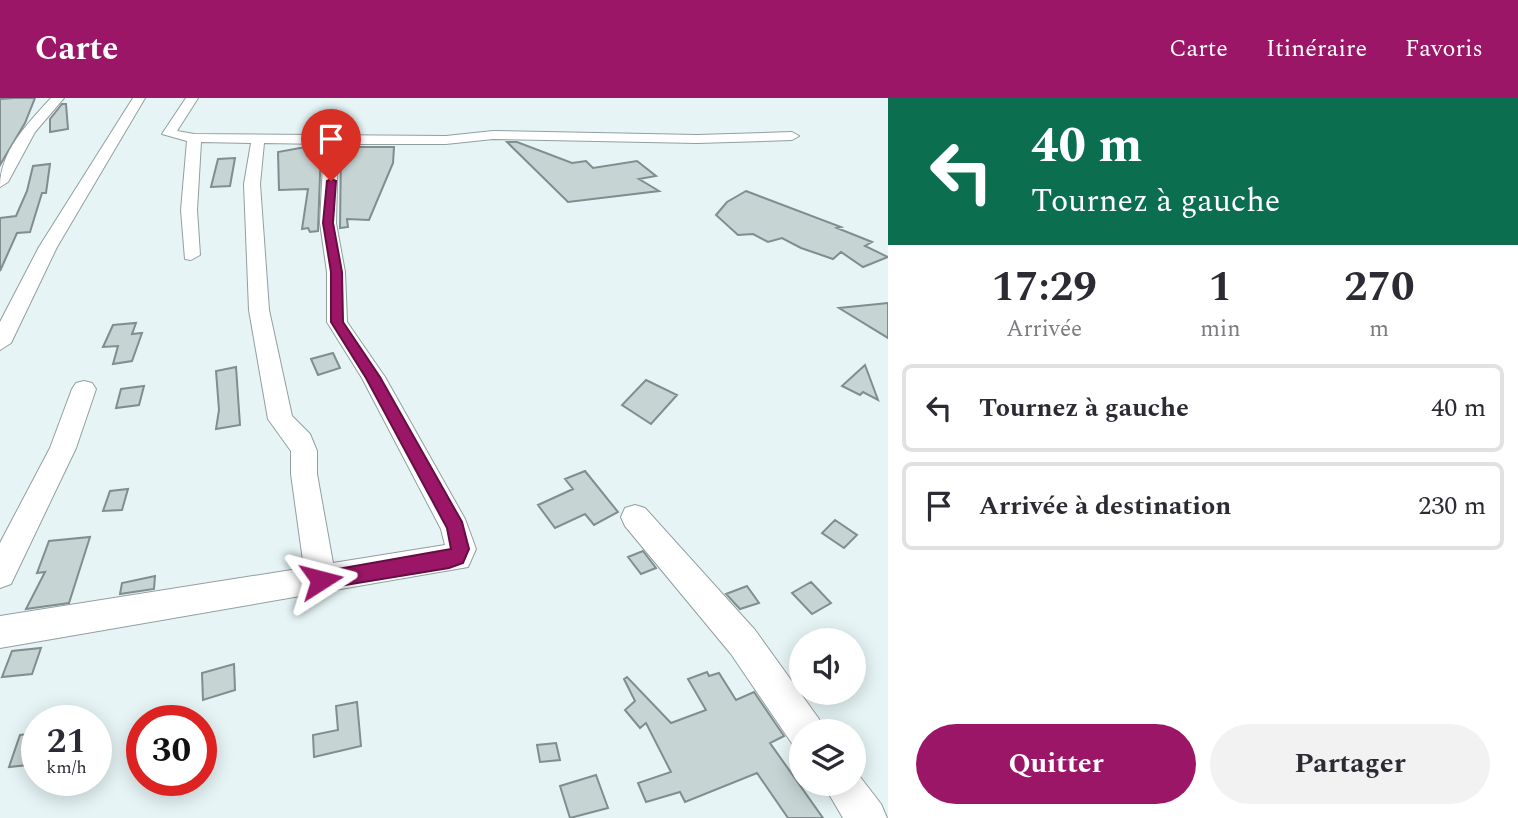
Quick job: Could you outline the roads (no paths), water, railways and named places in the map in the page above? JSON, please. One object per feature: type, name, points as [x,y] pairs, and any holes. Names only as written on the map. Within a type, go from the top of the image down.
[{"type":"street","points":[[0,182],[29,130],[58,98]]},
{"type":"street","points":[[0,343],[48,247],[139,98]]},
{"type":"street","points":[[192,98],[169,134],[194,138],[258,140],[446,140],[493,135],[696,139],[792,136]]},
{"type":"street","points":[[191,255],[189,210],[194,138]]},
{"type":"street","points":[[258,140],[252,184],[259,310],[280,419],[301,441],[304,451],[303,474],[321,580]]},
{"type":"street","points":[[0,632],[457,557],[460,549],[456,527],[373,377],[337,322],[336,272],[328,223],[331,140]]},
{"type":"street","points":[[0,574],[63,448],[84,389]]},
{"type":"street","points":[[635,517],[743,642],[797,719]]},
{"type":"street","points":[[851,796],[867,818]]}]
